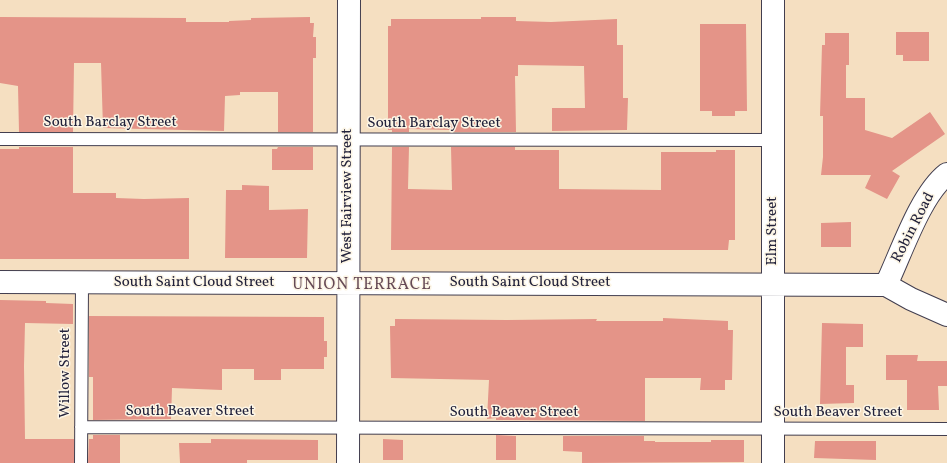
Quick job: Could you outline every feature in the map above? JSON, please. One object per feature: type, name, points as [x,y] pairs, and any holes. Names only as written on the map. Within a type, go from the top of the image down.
[{"type":"street","name":"West Fairview Street","points":[[348,463],[349,0]]},
{"type":"street","name":"Elm Street","points":[[773,0],[773,463]]},
{"type":"street","name":"Robin Road","points":[[886,285],[919,212],[932,190],[947,174]]},
{"type":"street","name":"South Saint Cloud Street","points":[[0,282],[886,285]]},
{"type":"street","points":[[886,285],[911,299],[947,314]]},
{"type":"lane","name":"South Barclay Street","points":[[0,139],[772,140]]},
{"type":"lane","name":"Willow Street","points":[[81,463],[82,282]]},
{"type":"lane","name":"South Beaver Street","points":[[81,427],[348,429],[947,429]]},
{"type":"building","points":[[0,17],[186,18],[186,22],[229,22],[251,20],[251,18],[310,17],[310,23],[314,23],[313,37],[316,37],[316,58],[313,58],[313,132],[278,132],[278,92],[240,92],[240,95],[225,96],[224,131],[103,128],[101,63],[74,63],[73,132],[19,132],[18,86],[0,83]]},
{"type":"building","points":[[481,17],[516,17],[516,21],[551,22],[617,19],[617,45],[623,45],[623,98],[628,98],[627,130],[552,131],[552,108],[585,108],[584,66],[518,65],[518,76],[515,76],[516,132],[451,132],[451,130],[409,129],[409,132],[392,132],[392,130],[388,130],[388,26],[391,26],[391,19],[481,19]]},
{"type":"building","points":[[700,24],[746,24],[747,111],[735,111],[735,116],[712,116],[712,111],[700,111]]},
{"type":"building","points":[[896,32],[929,32],[929,61],[903,61],[903,55],[896,55]]},
{"type":"building","points":[[825,33],[849,33],[849,65],[846,65],[846,98],[865,98],[865,130],[892,138],[930,112],[945,134],[892,171],[900,176],[887,199],[865,188],[871,175],[821,175],[823,157],[823,116],[820,116],[822,45],[825,45]]},
{"type":"building","points":[[19,147],[73,147],[73,193],[116,193],[116,198],[189,198],[189,259],[0,259],[0,149],[19,149]]},
{"type":"building","points":[[278,147],[313,147],[313,170],[272,170],[272,149],[277,149]]},
{"type":"building","points":[[392,147],[409,147],[408,189],[452,190],[451,147],[515,147],[515,150],[559,150],[559,189],[661,190],[661,152],[716,152],[716,150],[735,150],[735,240],[729,240],[728,250],[391,250]]},
{"type":"building","points":[[242,185],[269,186],[269,210],[308,209],[307,258],[225,258],[226,190],[242,190]]},
{"type":"building","points":[[851,222],[851,247],[821,247],[821,223]]},
{"type":"building","points":[[0,300],[46,301],[46,303],[73,304],[73,324],[25,323],[24,366],[25,439],[74,439],[74,463],[0,463]]},
{"type":"building","points":[[89,316],[324,317],[324,341],[327,341],[327,357],[324,357],[324,369],[281,369],[281,380],[254,380],[254,369],[222,369],[222,390],[172,388],[171,419],[93,420],[93,377],[89,377]]},
{"type":"building","points":[[663,318],[728,321],[728,330],[733,330],[732,380],[725,380],[725,390],[700,390],[701,378],[645,378],[645,421],[487,419],[489,380],[391,378],[390,326],[395,326],[395,319],[597,319],[596,321],[663,321]]},
{"type":"building","points":[[822,323],[863,324],[863,347],[846,347],[846,385],[854,385],[854,403],[820,404]]},
{"type":"building","points":[[886,355],[918,355],[917,361],[947,361],[947,386],[938,386],[939,410],[907,410],[907,380],[886,380]]},
{"type":"building","points":[[93,435],[120,435],[120,463],[88,463],[89,439],[93,439]]},
{"type":"building","points":[[496,435],[516,436],[516,460],[496,460]]},
{"type":"building","points":[[563,436],[644,436],[644,441],[655,442],[711,442],[711,440],[744,440],[744,462],[582,463],[582,452],[563,451]]},
{"type":"building","points":[[211,439],[318,440],[318,460],[247,460],[247,463],[180,463],[179,443],[211,443]]},
{"type":"building","points":[[383,439],[403,440],[403,460],[383,460]]},
{"type":"building","points":[[815,441],[876,441],[876,460],[814,458]]},
{"type":"district","name":"UNION TERRACE","points":[[362,286]]}]
